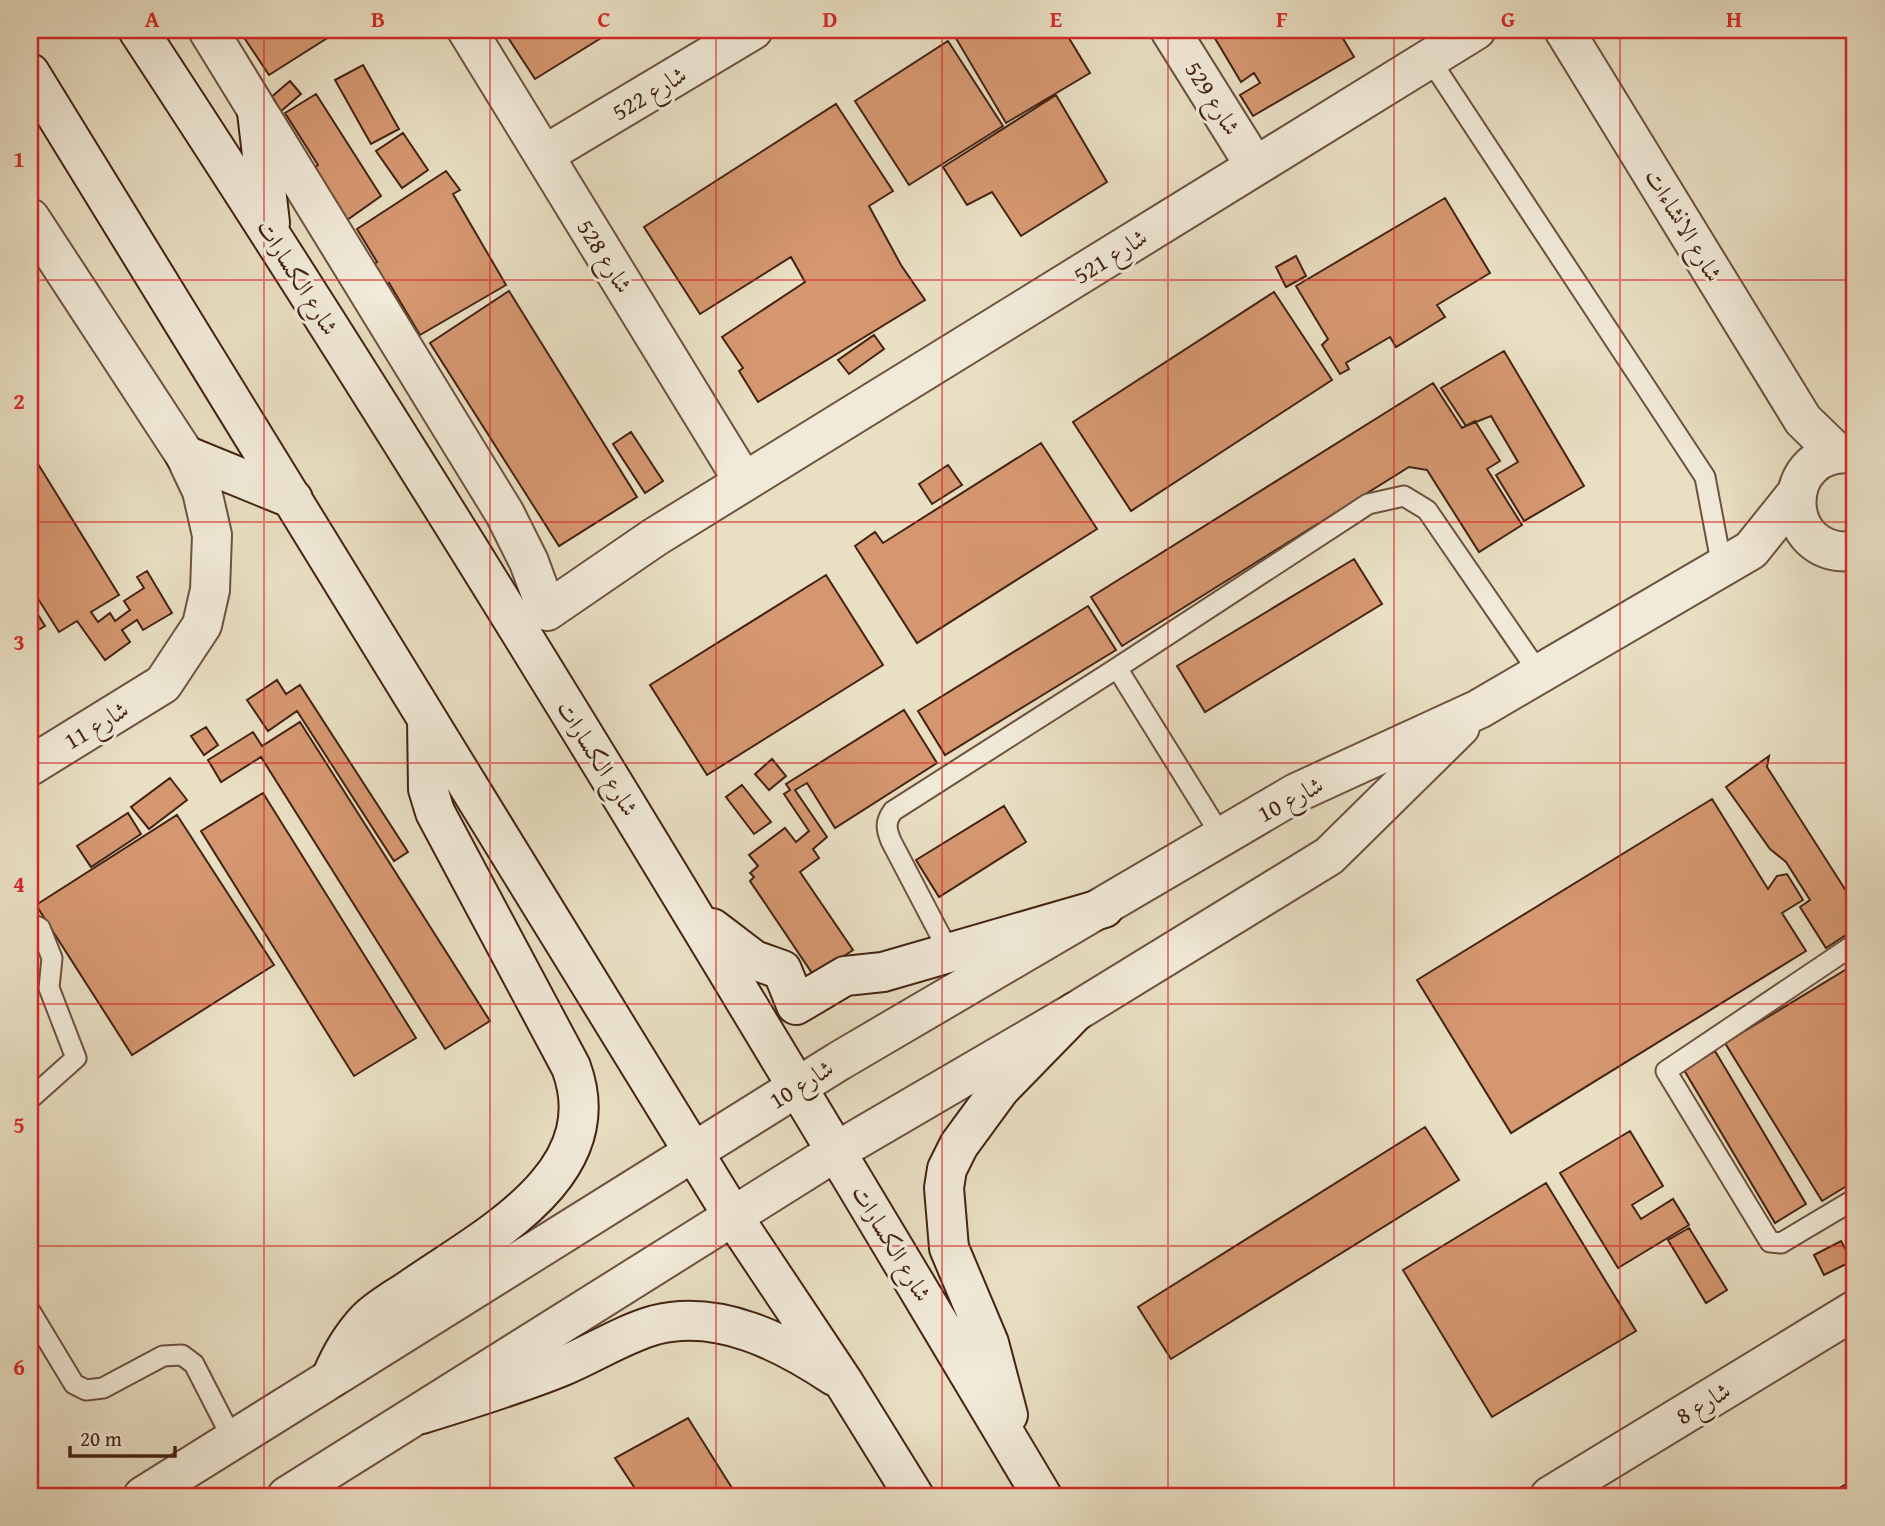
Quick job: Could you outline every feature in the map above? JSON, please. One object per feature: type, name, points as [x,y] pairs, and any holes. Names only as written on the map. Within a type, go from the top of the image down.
[{"type":"street","name":"شارع الكسارات","points":[[138,30],[271,232],[694,913],[1042,1496]]},
{"type":"street","points":[[208,30],[505,514],[529,562],[547,611],[655,537],[744,482]]},
{"type":"street","name":"شارع 528","points":[[467,30],[744,482]]},
{"type":"street","name":"شارع 522","points":[[544,155],[754,30]]},
{"type":"street","name":"شارع 529","points":[[1170,30],[1255,166]]},
{"type":"street","name":"شارع 521","points":[[744,482],[1476,30]]},
{"type":"street","name":"شارع الانشاءات","points":[[1564,30],[1803,421],[1825,467],[1801,524],[1809,537],[1846,550]]},
{"type":"street","points":[[30,73],[734,1218],[844,1383],[914,1496]]},
{"type":"street","points":[[257,112],[271,232]]},
{"type":"street","points":[[30,218],[185,455],[293,499]]},
{"type":"street","name":"شارع 11","points":[[30,766],[163,684],[202,625],[210,590],[212,535],[202,491],[185,455]]},
{"type":"street","name":"شارع 10","points":[[143,1496],[798,1086],[1296,793],[1479,709],[1736,559],[1825,467]]},
{"type":"street","name":"شارع 10","points":[[1736,559],[1846,550]]},
{"type":"street","name":"شارع 10","points":[[287,1496],[422,1414],[837,1151],[1076,1012],[1329,856],[1479,709]]},
{"type":"street","points":[[331,1378],[342,1350],[369,1318],[522,1210],[547,1187],[566,1159],[578,1124],[577,1083],[571,1066],[435,812],[428,789],[427,719]]},
{"type":"street","points":[[694,913],[754,960],[782,970],[796,1005],[845,976],[883,972],[1104,908]]},
{"type":"street","points":[[1018,1455],[989,1343],[949,1248],[944,1188],[947,1169],[959,1145],[1000,1088],[1076,1012]]},
{"type":"street","name":"شارع 8","points":[[1550,1496],[1855,1310]]},
{"type":"street","points":[[422,1414],[528,1379],[656,1325],[695,1322],[731,1326],[768,1339],[804,1357],[844,1383]]},
{"type":"lane","points":[[1429,58],[1705,477],[1736,559]]},
{"type":"lane","points":[[949,953],[886,829],[887,820],[893,811],[1368,505],[1404,496],[1427,510],[1539,673]]},
{"type":"lane","points":[[1117,668],[1222,837]]},
{"type":"lane","points":[[30,923],[40,928],[52,958],[49,988],[76,1058],[30,1099]]},
{"type":"lane","points":[[1855,944],[1666,1071],[1770,1242],[1781,1243],[1855,1199]]},
{"type":"lane","points":[[30,1311],[74,1384],[86,1390],[103,1388],[163,1356],[182,1355],[194,1364],[233,1440]]},
{"type":"building","points":[[239,30],[340,30],[269,75]]},
{"type":"building","points":[[503,30],[614,30],[535,79]]},
{"type":"building","points":[[963,30],[1064,30],[1090,73],[1006,123],[954,35]]},
{"type":"building","points":[[1210,30],[1338,30],[1354,57],[1253,116],[1240,95],[1260,83],[1254,73],[1241,82]]},
{"type":"building","points":[[948,41],[1003,126],[909,185],[855,101]]},
{"type":"building","points":[[363,65],[399,129],[371,144],[335,80]]},
{"type":"building","points":[[290,81],[301,94],[273,118],[262,105]]},
{"type":"building","points":[[316,94],[381,196],[340,225],[307,172],[318,165],[285,113]]},
{"type":"building","points":[[1056,95],[1107,182],[1021,236],[992,192],[967,205],[943,167]]},
{"type":"building","points":[[836,104],[893,191],[869,206],[901,265],[925,300],[758,402],[739,371],[743,368],[722,337],[805,282],[791,257],[700,314],[644,227]]},
{"type":"building","points":[[403,133],[428,170],[402,188],[376,151]]},
{"type":"building","points":[[446,171],[460,190],[453,194],[506,285],[420,335],[389,283],[378,291],[364,271],[377,262],[357,229]]},
{"type":"building","points":[[1445,198],[1490,273],[1437,305],[1445,317],[1396,347],[1390,337],[1346,363],[1349,369],[1340,374],[1322,345],[1328,339],[1296,286]]},
{"type":"building","points":[[1296,256],[1306,276],[1286,287],[1276,267]]},
{"type":"building","points":[[509,291],[637,497],[559,546],[430,343]]},
{"type":"building","points":[[1274,292],[1332,380],[1131,511],[1073,422]]},
{"type":"building","points":[[874,335],[884,349],[849,374],[838,360]]},
{"type":"building","points":[[1504,351],[1584,486],[1524,521],[1496,475],[1518,462],[1491,416],[1466,426],[1441,388]]},
{"type":"building","points":[[1433,383],[1462,428],[1475,421],[1500,461],[1487,469],[1522,525],[1479,552],[1427,470],[1409,467],[1122,646],[1091,597]]},
{"type":"building","points":[[631,432],[663,481],[645,493],[613,444]]},
{"type":"building","points":[[1041,443],[1097,529],[917,643],[855,546],[875,532],[883,543]]},
{"type":"building","points":[[30,451],[119,595],[91,612],[98,622],[110,613],[115,621],[130,610],[124,601],[144,588],[137,577],[147,571],[172,613],[143,630],[137,620],[122,630],[130,642],[105,660],[77,621],[59,632],[30,586]]},
{"type":"building","points":[[948,465],[962,485],[932,504],[919,484]]},
{"type":"building","points":[[1354,559],[1382,604],[1205,712],[1177,666]]},
{"type":"building","points":[[826,575],[883,665],[707,775],[650,685]]},
{"type":"building","points":[[30,602],[45,626],[30,635]]},
{"type":"building","points":[[1088,606],[1116,650],[945,755],[918,711]]},
{"type":"building","points":[[277,680],[286,694],[300,685],[408,852],[394,861],[297,711],[268,731],[247,700]]},
{"type":"building","points":[[904,710],[937,763],[835,828],[807,783],[795,790],[827,837],[813,849],[819,858],[800,872],[853,950],[814,976],[750,881],[754,877],[750,873],[758,866],[749,855],[785,828],[796,842],[809,831],[784,794],[790,790],[786,784]]},
{"type":"building","points":[[300,722],[490,1021],[445,1049],[261,757],[221,782],[208,760],[253,732],[262,746]]},
{"type":"building","points":[[206,727],[218,745],[204,755],[191,736]]},
{"type":"building","points":[[1769,756],[1767,767],[1855,905],[1855,929],[1826,948],[1800,907],[1810,900],[1786,862],[1770,849],[1726,787]]},
{"type":"building","points":[[772,759],[786,776],[769,790],[755,774]]},
{"type":"building","points":[[170,778],[187,800],[149,829],[131,807]]},
{"type":"building","points":[[742,785],[771,822],[754,834],[726,797]]},
{"type":"building","points":[[263,793],[416,1038],[354,1076],[201,831]]},
{"type":"building","points":[[1712,799],[1768,889],[1777,876],[1787,874],[1803,900],[1782,913],[1806,951],[1511,1133],[1417,980]]},
{"type":"building","points":[[1004,806],[1026,842],[939,897],[916,860]]},
{"type":"building","points":[[128,813],[141,834],[91,867],[77,846]]},
{"type":"building","points":[[177,815],[274,965],[132,1055],[36,905]]},
{"type":"building","points":[[1855,964],[1855,1181],[1822,1201],[1725,1043]]},
{"type":"building","points":[[1715,1051],[1806,1204],[1775,1223],[1684,1070]]},
{"type":"building","points":[[1425,1127],[1459,1180],[1171,1359],[1138,1307]]},
{"type":"building","points":[[1630,1131],[1663,1186],[1632,1205],[1641,1219],[1673,1199],[1689,1225],[1618,1268],[1560,1173]]},
{"type":"building","points":[[1546,1183],[1636,1331],[1492,1417],[1403,1270]]},
{"type":"building","points":[[1689,1228],[1727,1290],[1706,1303],[1668,1240]]},
{"type":"building","points":[[1841,1241],[1852,1261],[1824,1275],[1814,1255]]},
{"type":"building","points":[[688,1418],[737,1496],[640,1496],[615,1458]]},
{"type":"building","points":[[1855,1479],[1855,1496],[1826,1496]]}]
